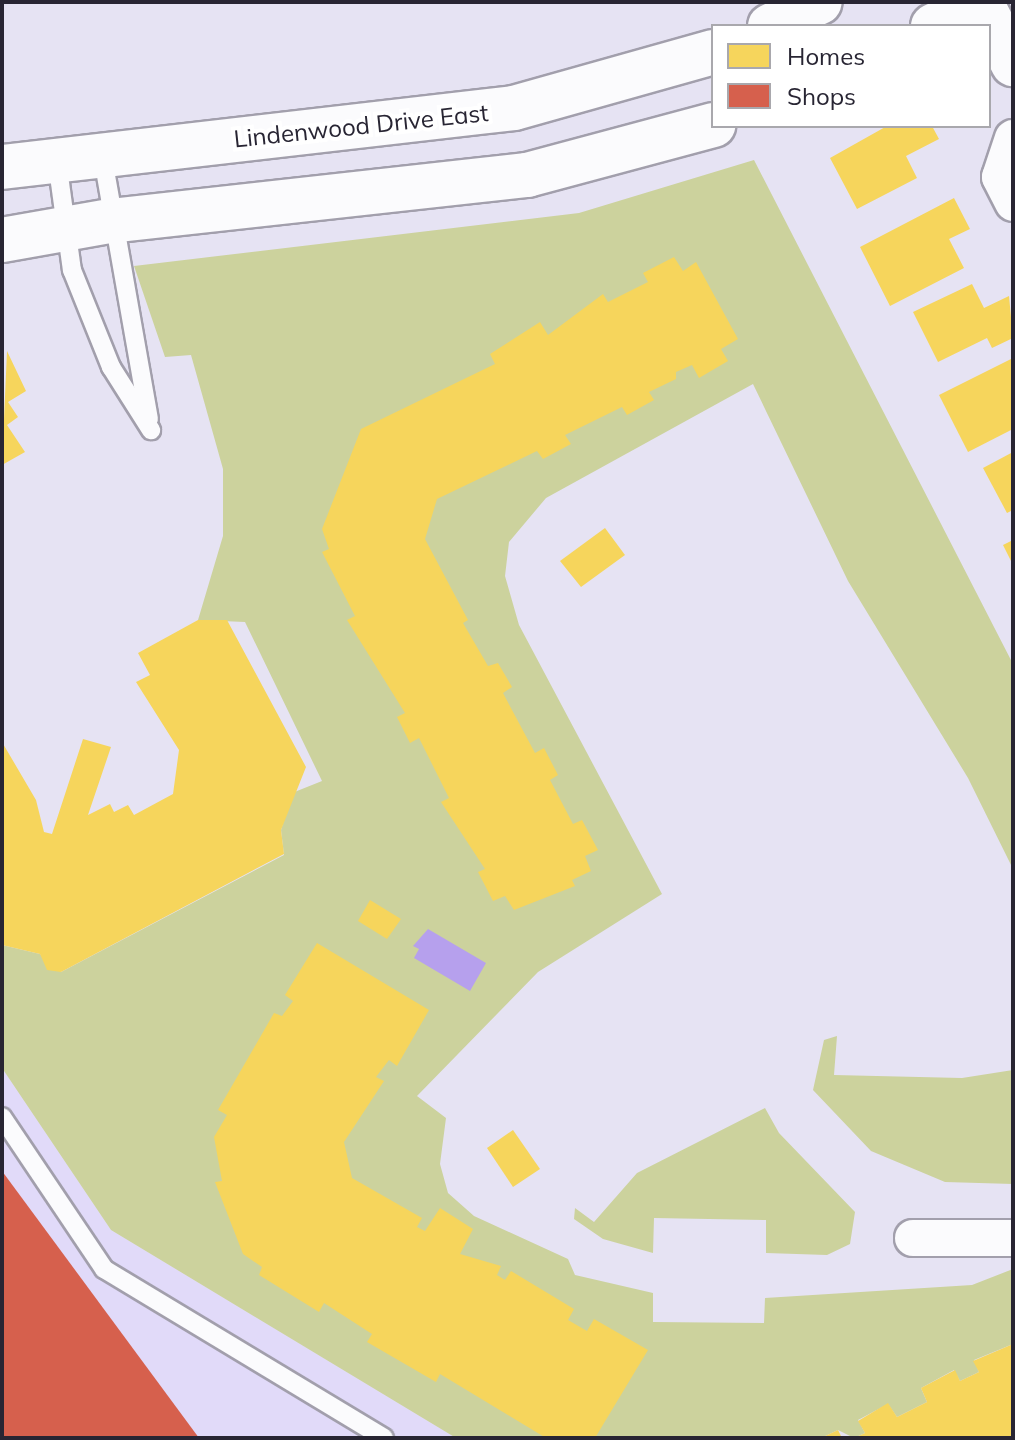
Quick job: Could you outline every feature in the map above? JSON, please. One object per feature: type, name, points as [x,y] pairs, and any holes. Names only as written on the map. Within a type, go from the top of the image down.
[{"type":"street","points":[[774,24],[820,2]]},
{"type":"street","points":[[937,24],[982,2],[1013,64]]},
{"type":"street","name":"Lindenwood Drive East","points":[[2,167],[101,151],[514,108],[711,53]]},
{"type":"street","points":[[2,240],[110,221],[527,175],[711,126]]},
{"type":"street","points":[[1013,138],[1000,177],[1013,203]]},
{"type":"street","points":[[913,1238],[1013,1238]]},
{"type":"lane","points":[[56,157],[72,270],[111,367],[151,430],[110,221],[101,151]]},
{"type":"lane","points":[[2,1117],[104,1269],[384,1438]]},
{"type":"shaded area","points":[[428,929],[486,963],[470,991],[414,958],[419,949],[413,946]]},
{"type":"shaded area","points":[[2,1068],[111,1230],[456,1438],[2,1438]]},
{"type":"green space","points":[[754,160],[1013,664],[1013,869],[968,778],[848,581],[753,384],[546,498],[509,542],[505,576],[519,625],[662,894],[538,972],[417,1096],[446,1118],[440,1164],[448,1193],[474,1216],[568,1259],[575,1275],[653,1293],[653,1322],[764,1323],[765,1298],[972,1285],[1013,1269],[1013,1344],[974,1360],[979,1372],[960,1381],[954,1370],[921,1388],[927,1402],[897,1417],[888,1404],[858,1420],[865,1433],[854,1438],[838,1430],[821,1438],[456,1438],[111,1230],[2,1068],[2,945],[40,954],[61,972],[284,855],[281,830],[292,793],[322,781],[245,622],[198,620],[223,536],[223,469],[191,355],[165,357],[134,266],[579,213]]},
{"type":"green space","points":[[837,1036],[834,1075],[962,1078],[1013,1070],[1013,1184],[945,1182],[871,1151],[813,1090],[824,1040]]},
{"type":"green space","points":[[765,1108],[779,1133],[855,1212],[850,1244],[827,1255],[766,1253],[766,1220],[654,1218],[653,1253],[603,1239],[574,1219],[575,1208],[594,1222],[637,1173]]},
{"type":"building: Homes","points":[[883,128],[933,128],[939,139],[906,156],[917,178],[857,209],[830,158]]},
{"type":"building: Homes","points":[[954,198],[970,229],[949,239],[964,268],[890,306],[860,247]]},
{"type":"building: Homes","points":[[674,257],[683,271],[696,262],[738,339],[721,349],[728,361],[699,378],[692,365],[676,372],[676,379],[649,392],[654,400],[627,415],[622,407],[565,435],[571,444],[543,459],[537,451],[437,499],[425,539],[468,620],[463,623],[488,666],[498,663],[512,687],[503,693],[535,753],[544,748],[558,775],[550,780],[573,824],[582,820],[598,850],[585,856],[591,871],[572,880],[575,886],[514,910],[505,896],[493,901],[478,872],[485,869],[441,802],[449,798],[419,738],[410,743],[397,717],[405,713],[347,620],[355,616],[322,552],[329,549],[322,529],[361,429],[495,364],[490,354],[540,322],[548,335],[603,294],[608,302],[648,282],[643,273]]},
{"type":"building: Homes","points":[[972,284],[984,308],[1009,296],[1013,338],[992,348],[987,338],[938,362],[913,312]]},
{"type":"building: Homes","points":[[7,351],[26,391],[8,402],[18,417],[7,425],[25,452],[2,465]]},
{"type":"building: Homes","points":[[1013,358],[1013,429],[968,452],[939,395]]},
{"type":"building: Homes","points":[[1013,452],[1013,510],[1007,513],[983,468]]},
{"type":"building: Homes","points":[[605,528],[625,555],[581,587],[560,561]]},
{"type":"building: Homes","points":[[1013,540],[1013,565],[1003,545]]},
{"type":"building: Homes","points":[[198,620],[227,620],[306,767],[281,830],[284,854],[61,972],[47,970],[40,954],[2,945],[2,742],[36,800],[44,832],[52,834],[83,739],[111,747],[88,815],[110,804],[114,812],[128,805],[134,815],[173,794],[179,750],[136,682],[150,675],[138,653]]},
{"type":"building: Homes","points":[[370,900],[401,919],[387,939],[358,921]]},
{"type":"building: Homes","points":[[317,943],[429,1010],[397,1066],[389,1060],[376,1077],[384,1081],[344,1142],[352,1178],[422,1218],[417,1227],[425,1231],[440,1208],[473,1229],[460,1254],[501,1266],[497,1275],[505,1280],[511,1271],[574,1309],[568,1320],[587,1331],[594,1319],[648,1350],[595,1438],[546,1438],[440,1374],[436,1382],[367,1342],[372,1334],[324,1303],[319,1312],[259,1275],[262,1267],[243,1254],[215,1182],[222,1181],[214,1137],[227,1115],[218,1110],[274,1013],[282,1016],[293,1001],[285,995]]},
{"type":"building: Homes","points":[[513,1130],[540,1169],[513,1187],[487,1148]]},
{"type":"building: Homes","points":[[1013,1344],[1013,1438],[854,1438],[865,1433],[858,1421],[888,1403],[897,1417],[927,1402],[921,1388],[955,1370],[960,1381],[979,1372],[973,1361]]},
{"type":"building: Homes","points":[[838,1430],[842,1438],[821,1438]]},
{"type":"building: Shops","points":[[2,1171],[199,1438],[2,1438]]}]
